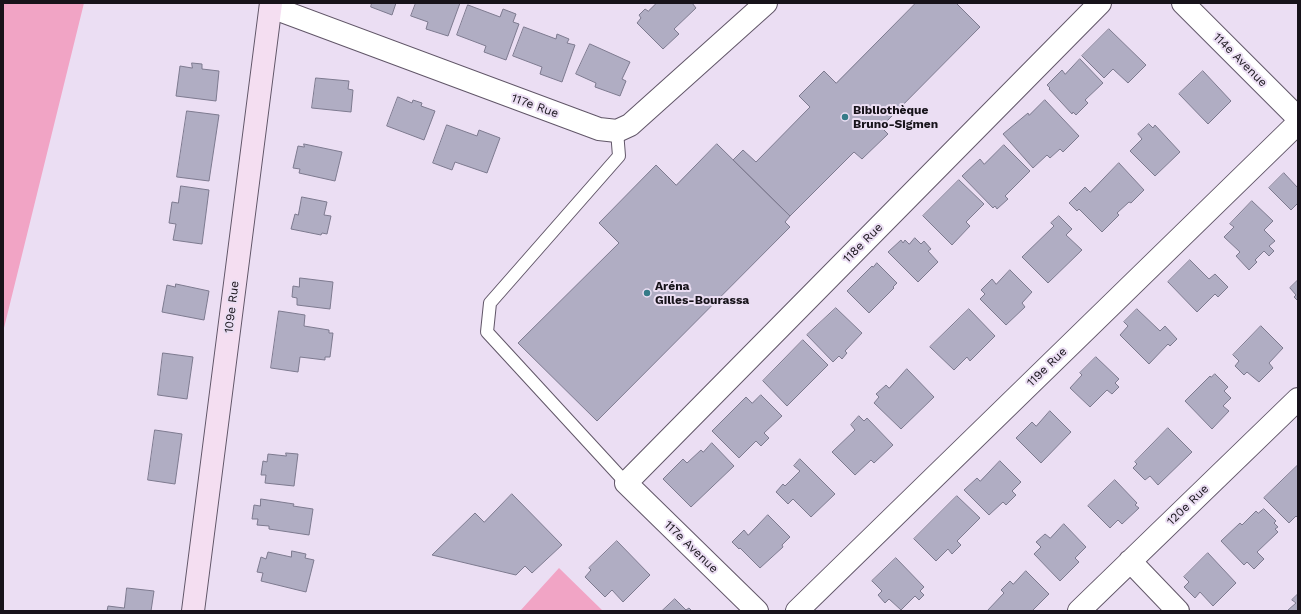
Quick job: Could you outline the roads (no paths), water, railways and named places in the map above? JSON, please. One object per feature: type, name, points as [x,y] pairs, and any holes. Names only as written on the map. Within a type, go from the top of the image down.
[{"type":"street","points":[[616,131],[630,125],[766,3]]},
{"type":"street","name":"118e Rue","points":[[626,482],[1100,3]]},
{"type":"street","name":"114e Avenue","points":[[1183,3],[1298,118]]},
{"type":"street","name":"117e Rue","points":[[271,5],[599,129],[616,131]]},
{"type":"street","name":"109e Rue","points":[[194,611],[271,5]]},
{"type":"street","name":"119e Rue","points":[[797,611],[1298,123]]},
{"type":"street","name":"120e Rue","points":[[1079,611],[1298,399]]},
{"type":"street","name":"117e Avenue","points":[[626,482],[757,611]]},
{"type":"street","points":[[1130,561],[1178,611]]},
{"type":"lane","points":[[616,131],[618,156],[490,303],[487,332],[626,482]]},
{"type":"place","name":"Bibliothèque Bruno-Sigmen","points":[[845,117]]},
{"type":"place","name":"Aréna Gilles-Bourassa","points":[[647,293]]}]
